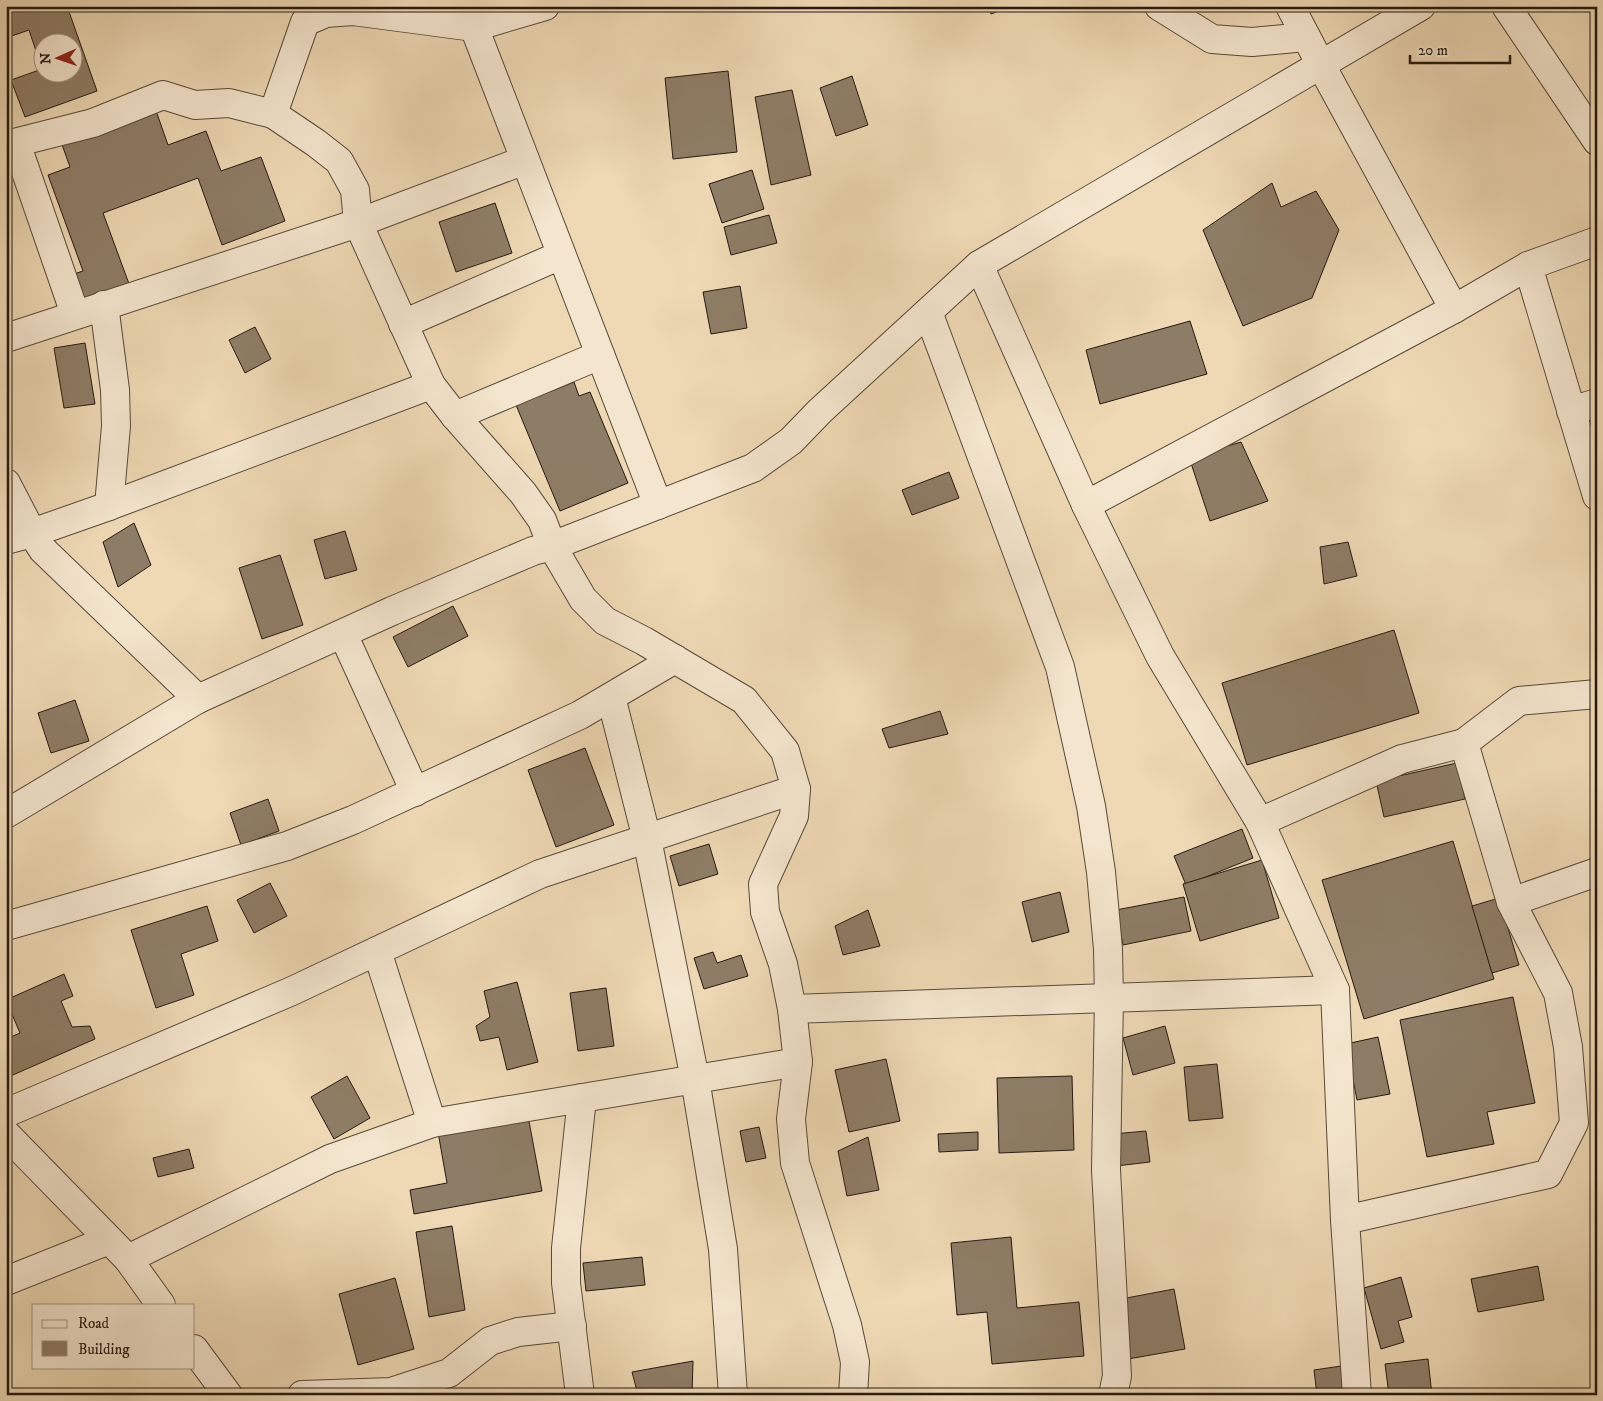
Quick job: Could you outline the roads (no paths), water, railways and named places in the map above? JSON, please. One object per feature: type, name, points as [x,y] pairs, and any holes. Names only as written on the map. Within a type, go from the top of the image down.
[{"type":"street","points":[[273,114],[306,22],[326,13],[354,11],[471,17],[545,6]]},
{"type":"street","points":[[1159,6],[1212,39],[1252,42],[1306,37]]},
{"type":"street","points":[[1290,6],[1454,309]]},
{"type":"street","points":[[6,814],[198,699],[344,634],[392,610],[533,551],[552,546],[753,468],[791,440],[820,410],[979,265],[1420,6]]},
{"type":"street","points":[[1506,6],[1597,141]]},
{"type":"street","points":[[471,17],[658,505]]},
{"type":"street","points":[[75,314],[11,144],[92,123],[163,95],[195,105],[229,103],[273,114],[339,161],[355,190],[358,223],[431,385],[523,493],[542,520],[552,546],[583,599],[604,621],[644,641],[744,700],[785,751],[796,789],[794,816],[763,884],[765,912],[783,964],[792,1009],[798,1062],[791,1119],[795,1163],[847,1324],[855,1362],[853,1395]]},
{"type":"street","points":[[6,338],[358,223],[525,160]]},
{"type":"street","points":[[1086,505],[1454,309],[1528,266],[1597,241]]},
{"type":"street","points":[[403,324],[561,255]]},
{"type":"street","points":[[979,265],[1086,505],[1160,656],[1260,822],[1334,990],[1345,1220],[1357,1395]]},
{"type":"street","points":[[1528,266],[1584,407],[1597,496]]},
{"type":"street","points":[[104,305],[115,390],[116,426],[109,506]]},
{"type":"street","points":[[928,312],[1060,667],[1090,806],[1101,872],[1108,948],[1110,998],[1106,1170],[1116,1376],[1112,1395]]},
{"type":"street","points":[[456,416],[600,355]]},
{"type":"street","points":[[6,540],[32,533],[109,506],[431,385]]},
{"type":"street","points":[[6,483],[32,533],[44,550],[198,699]]},
{"type":"street","points":[[344,634],[415,792]]},
{"type":"street","points":[[6,926],[287,846],[353,820],[580,715],[675,659]]},
{"type":"street","points":[[1260,822],[1402,759],[1464,743],[1519,702],[1597,694]]},
{"type":"street","points":[[610,697],[647,839],[695,1079],[723,1249],[733,1395]]},
{"type":"street","points":[[1345,1220],[1548,1174],[1574,1123],[1568,1048],[1558,992],[1511,902],[1464,743]]},
{"type":"street","points":[[6,1113],[292,991],[540,874],[796,789]]},
{"type":"street","points":[[1511,902],[1597,872]]},
{"type":"street","points":[[377,951],[432,1123]]},
{"type":"street","points":[[792,1009],[1334,990]]},
{"type":"street","points":[[6,1281],[119,1250],[330,1159],[432,1123],[798,1062]]},
{"type":"street","points":[[580,1395],[566,1283],[566,1248],[582,1098]]},
{"type":"street","points":[[6,1134],[119,1250],[160,1304]]},
{"type":"street","points":[[302,1395],[391,1392],[449,1373],[490,1341],[518,1332],[572,1326]]},
{"type":"street","points":[[195,1350],[228,1395]]}]
